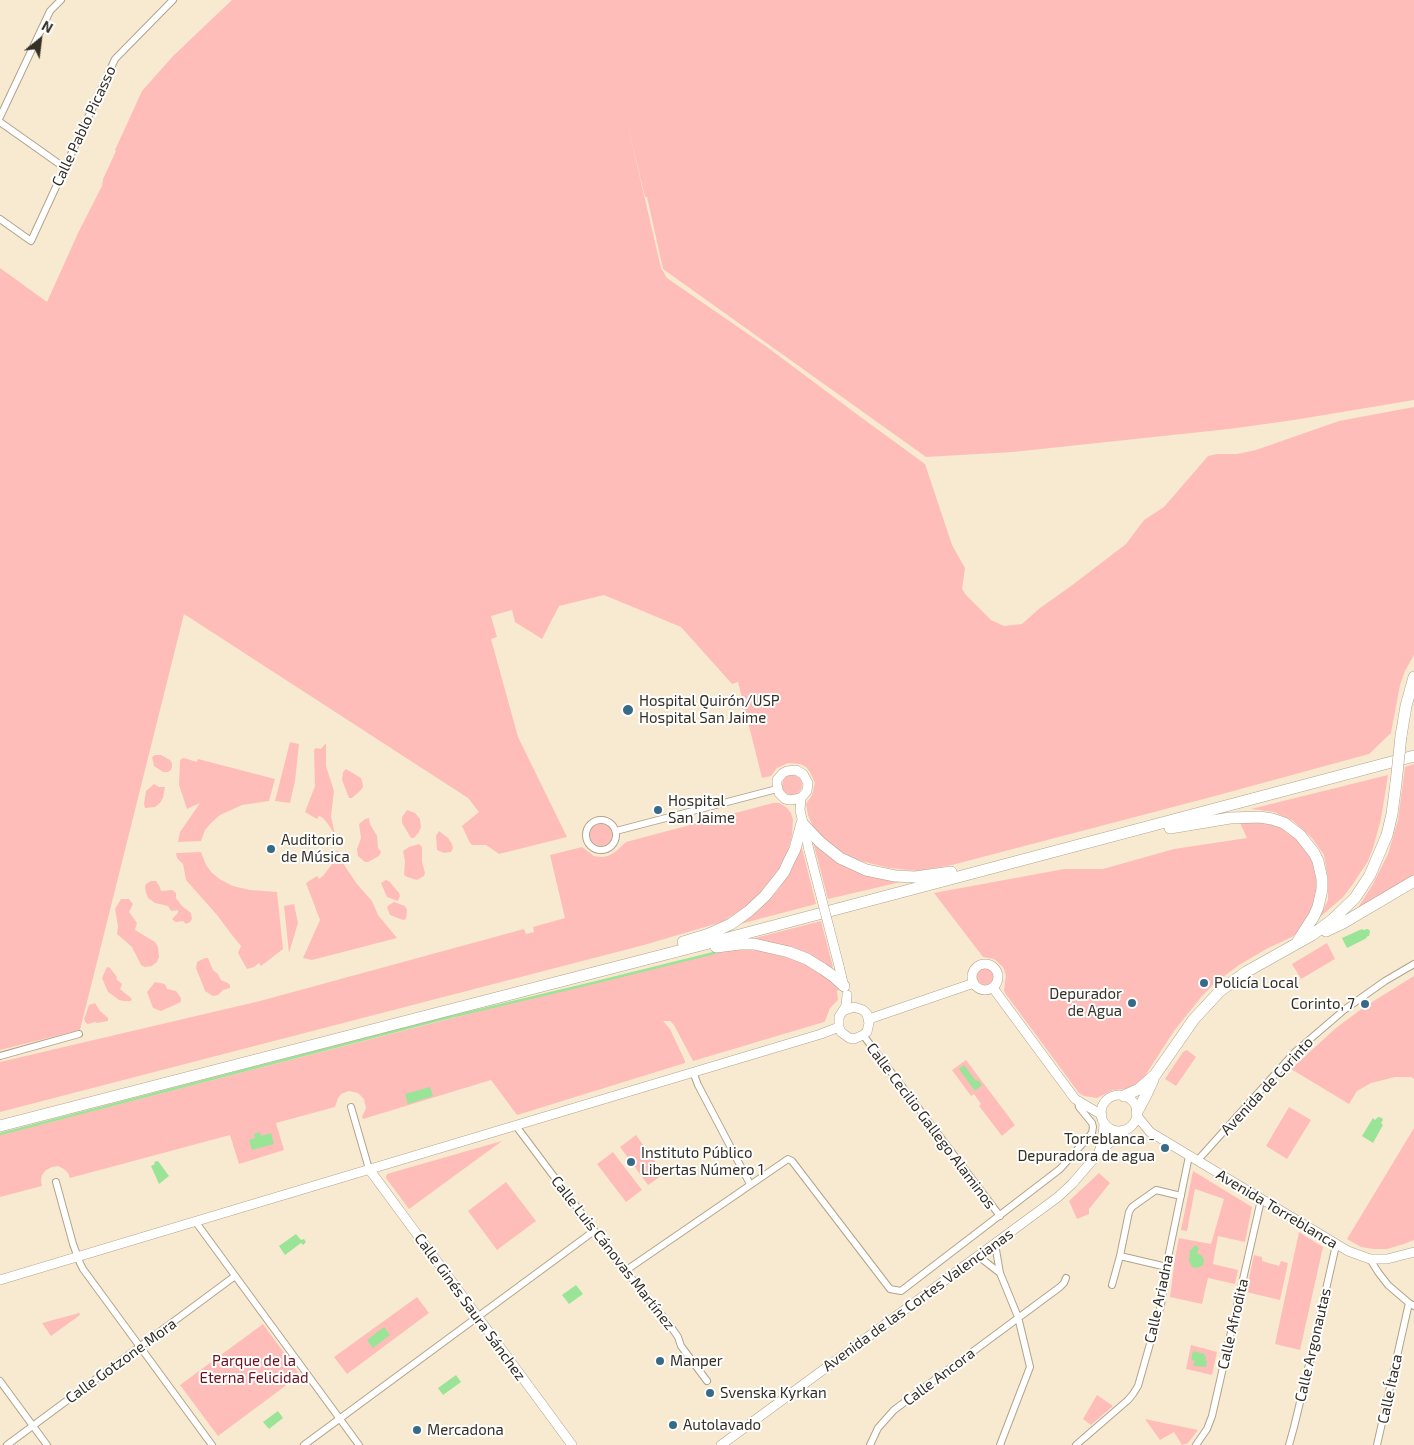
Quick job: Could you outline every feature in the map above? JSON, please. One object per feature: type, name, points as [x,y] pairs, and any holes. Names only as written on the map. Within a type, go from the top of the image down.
[{"type":"highway","points":[[1137,1114],[1155,1075],[1194,1019],[1220,991],[1246,972],[1312,935],[1332,920],[1354,898],[1370,875],[1387,835],[1392,814],[1401,736],[1406,706],[1414,677]]},
{"type":"highway","points":[[0,1126],[713,942],[1414,756]]},
{"type":"highway","points":[[1124,833],[1146,832],[1230,818],[1272,819],[1284,823],[1300,835],[1308,844],[1318,861],[1322,879],[1318,907],[1307,929],[1296,944]]},
{"type":"highway","points":[[498,997],[517,989],[709,934],[731,924],[749,912],[765,896],[784,872],[802,824],[840,858],[866,870],[895,876],[934,875],[1014,857],[1044,854]]},
{"type":"highway","points":[[1312,935],[1330,930],[1414,881]]},
{"type":"highway","points":[[498,997],[720,946],[740,944],[754,944],[789,952],[807,959],[833,976],[845,990]]},
{"type":"highway","points":[[1124,1096],[1139,1089],[1155,1075]]},
{"type":"street","points":[[0,117],[50,11],[61,0]]},
{"type":"street","name":"Calle Pablo Picasso","points":[[0,218],[31,241],[116,57],[173,0]]},
{"type":"street","points":[[0,122],[64,168]]},
{"type":"street","points":[[800,810],[790,800],[782,797],[777,789],[777,780],[783,773],[791,770],[800,772],[808,782],[806,792],[801,798],[802,824],[849,1001],[849,1008],[839,1017],[838,1027],[841,1032],[854,1039],[863,1035],[869,1028],[869,1019],[863,1010],[849,1008]]},
{"type":"street","points":[[616,831],[777,789]]},
{"type":"street","points":[[790,800],[801,798]]},
{"type":"street","points":[[598,820],[611,823],[616,831],[614,843],[605,850],[594,848],[588,843],[588,827],[598,820]]},
{"type":"street","points":[[988,964],[995,968],[998,976],[993,988],[982,990],[974,983],[973,975],[976,968],[988,964]]},
{"type":"street","name":"Avenida de Corinto","points":[[1193,1158],[1295,1052],[1344,1010],[1385,981],[1414,964]]},
{"type":"street","points":[[869,1019],[974,983]]},
{"type":"street","points":[[993,988],[1082,1103],[1115,1130],[1149,1131]]},
{"type":"street","points":[[0,1280],[821,1034],[838,1027]]},
{"type":"street","points":[[0,1056],[79,1034]]},
{"type":"street","name":"Calle Cecilio Gallego Alaminos","points":[[863,1035],[1000,1216]]},
{"type":"street","points":[[693,1072],[750,1184]]},
{"type":"street","points":[[1103,1119],[1102,1111],[1105,1103],[1111,1097],[1124,1096],[1134,1104],[1137,1114],[1149,1131]]},
{"type":"street","points":[[1082,1103],[1094,1105],[1105,1103]]},
{"type":"street","points":[[625,1271],[750,1184],[786,1160],[791,1160],[890,1289],[901,1291],[1060,1169],[1091,1136],[1093,1126],[1079,1107],[1082,1103]]},
{"type":"street","points":[[351,1106],[369,1169]]},
{"type":"street","points":[[1125,1130],[1134,1124],[1137,1114]]},
{"type":"street","name":"Avenida de las Cortes Valencianas","points":[[1097,1155],[1104,1139],[1103,1119]]},
{"type":"street","name":"Calle Luis Cánovas Martínez","points":[[516,1126],[594,1231],[669,1324],[678,1337],[681,1346],[707,1381]]},
{"type":"street","name":"Avenida de las Cortes Valencianas","points":[[721,1445],[1058,1197],[1097,1155],[1125,1130]]},
{"type":"street","name":"Avenida Torreblanca","points":[[1149,1131],[1336,1245],[1358,1256],[1370,1259],[1387,1258],[1414,1252]]},
{"type":"street","name":"Calle Ariadna","points":[[1076,1445],[1136,1391],[1158,1318],[1181,1196],[1193,1158]]},
{"type":"street","name":"Calle Ginés Saura Sánchez","points":[[369,1169],[572,1445]]},
{"type":"street","points":[[56,1182],[77,1257],[86,1274],[212,1445]]},
{"type":"street","points":[[1112,1285],[1129,1212],[1132,1207],[1156,1190],[1181,1196]]},
{"type":"street","name":"Calle Afrodita","points":[[1196,1445],[1207,1429],[1212,1416],[1261,1200]]},
{"type":"street","points":[[195,1221],[359,1445]]},
{"type":"street","points":[[304,1445],[594,1231]]},
{"type":"street","points":[[995,1244],[1000,1273],[1018,1317],[1030,1367],[1000,1445]]},
{"type":"street","name":"Calle Argonautas","points":[[1289,1445],[1336,1245]]},
{"type":"street","points":[[978,1256],[1000,1273]]},
{"type":"street","points":[[1120,1256],[1167,1267]]},
{"type":"street","points":[[1370,1259],[1383,1279],[1411,1304]]},
{"type":"street","name":"Calle Gotzone Mora","points":[[7,1445],[235,1276]]},
{"type":"street","name":"Calle Ancora","points":[[870,1445],[878,1428],[894,1410],[1060,1287],[1066,1278]]},
{"type":"street","name":"Calle Ítaca","points":[[1377,1445],[1411,1304]]},
{"type":"street","points":[[0,1381],[47,1445]]},
{"type":"street","name":"Avenida de las Cortes Valencianas","points":[[715,1445],[731,1436]]},
{"type":"green space","points":[[232,0],[1414,0],[1414,400],[1294,420],[1229,429],[1013,452],[926,457],[663,269],[647,197],[645,197],[627,122],[661,268],[667,278],[767,347],[925,464],[952,545],[965,568],[962,589],[991,620],[1004,626],[1022,624],[1040,608],[1126,544],[1144,520],[1164,507],[1208,456],[1237,454],[1256,450],[1339,421],[1414,407],[1414,655],[1400,685],[1391,733],[1369,754],[1215,796],[952,865],[918,871],[889,868],[857,860],[846,855],[829,843],[813,827],[806,804],[812,795],[815,783],[806,767],[800,764],[788,763],[777,768],[771,776],[762,778],[738,682],[732,684],[681,627],[604,595],[559,606],[542,639],[515,622],[512,610],[491,616],[497,637],[491,639],[518,737],[567,837],[499,854],[486,845],[472,845],[470,843],[462,826],[479,812],[468,798],[184,614],[80,1030],[0,1050],[0,268],[47,302],[78,233],[102,186],[115,150],[142,91],[173,56]]},
{"type":"green space","points":[[290,742],[299,744],[295,781],[290,803],[275,801]]},
{"type":"green space","points":[[326,743],[326,766],[334,791],[331,816],[335,835],[323,818],[319,816],[317,819],[305,812],[315,786],[314,750],[316,748],[321,749]]},
{"type":"green space","points":[[161,755],[170,760],[172,763],[171,770],[163,772],[154,766],[152,757]]},
{"type":"green space","points":[[184,758],[197,762],[198,759],[275,779],[269,801],[242,805],[220,815],[205,830],[201,841],[178,842],[180,832],[200,803],[187,809],[179,785],[180,761]]},
{"type":"green space","points":[[1414,764],[1414,875],[1357,909],[1373,884],[1388,854],[1398,820],[1405,767]]},
{"type":"green space","points":[[346,769],[361,778],[362,781],[363,787],[352,798],[349,798],[342,780],[343,772]]},
{"type":"green space","points":[[788,775],[796,775],[802,781],[802,789],[796,795],[788,795],[782,789],[782,781]]},
{"type":"green space","points":[[1388,775],[1381,819],[1368,861],[1343,897],[1319,918],[1328,900],[1328,879],[1324,855],[1312,838],[1293,821],[1274,812],[1251,809]]},
{"type":"green space","points":[[154,784],[159,787],[165,787],[163,798],[155,807],[145,808],[146,791]]},
{"type":"green space","points":[[779,803],[786,807],[791,813],[793,820],[792,836],[787,854],[776,874],[763,890],[744,908],[722,922],[644,945],[0,1112],[0,1062],[260,1001],[524,929],[526,934],[534,932],[533,927],[565,918],[550,855],[582,847],[594,856],[608,856],[626,842]]},
{"type":"green space","points":[[407,810],[415,813],[420,819],[421,827],[414,838],[411,838],[402,823],[402,817]]},
{"type":"green space","points":[[369,818],[370,824],[377,836],[378,848],[381,852],[379,856],[365,862],[358,856],[357,849],[361,838],[359,824]]},
{"type":"green space","points":[[1239,821],[1255,821],[1286,830],[1297,837],[1313,858],[1319,878],[1316,900],[1300,930],[1292,937],[1239,965],[1215,983],[1174,1031],[1143,1079],[1137,1085],[1126,1089],[1113,1090],[1097,1098],[1084,1096],[1079,1093],[1005,993],[1006,975],[1003,967],[994,959],[983,957],[934,893],[1064,869],[1103,869],[1174,849],[1247,838]]},
{"type":"green space","points":[[601,824],[609,827],[612,835],[609,843],[601,846],[593,843],[590,835],[593,827]]},
{"type":"green space","points":[[439,831],[452,844],[451,852],[444,853],[437,850],[436,836]]},
{"type":"green space","points":[[813,842],[905,881],[828,899]]},
{"type":"green space","points":[[419,844],[422,847],[422,862],[425,873],[424,876],[417,880],[404,875],[405,861],[403,851]]},
{"type":"green space","points":[[801,848],[816,904],[740,924],[757,912],[778,890],[791,870]]},
{"type":"green space","points":[[337,850],[340,859],[357,884],[372,901],[378,915],[397,938],[312,960],[303,958],[320,920],[306,883],[317,876],[319,879],[323,876],[332,864]]},
{"type":"green space","points":[[201,852],[206,865],[221,880],[233,886],[250,890],[277,892],[283,949],[261,966],[259,963],[247,969],[238,953],[241,946],[186,880],[183,864],[177,858],[176,853]]},
{"type":"green space","points":[[386,880],[399,893],[398,901],[387,897],[381,883]]},
{"type":"green space","points":[[151,881],[156,881],[161,891],[172,890],[176,893],[176,898],[182,906],[191,913],[192,919],[190,922],[186,924],[183,921],[174,921],[172,919],[178,913],[178,910],[171,911],[168,906],[155,903],[148,898],[145,887]]},
{"type":"green space","points":[[121,899],[129,899],[133,904],[129,912],[137,923],[135,930],[155,942],[158,947],[159,957],[152,966],[145,967],[141,965],[132,947],[117,934],[118,926],[115,909]]},
{"type":"green space","points":[[394,902],[405,906],[407,910],[406,919],[403,920],[390,915],[387,907]]},
{"type":"green space","points":[[294,904],[298,923],[289,953],[284,906]]},
{"type":"green space","points":[[821,921],[833,967],[831,968],[751,939]]},
{"type":"green space","points":[[1327,943],[1335,959],[1301,979],[1292,964]]},
{"type":"green space","points":[[739,949],[762,951],[788,958],[790,956],[822,974],[837,986],[839,990],[837,991],[838,1000],[830,1008],[825,1021],[693,1061],[674,1025],[670,1021],[663,1021],[670,1029],[685,1063],[517,1115],[491,1080],[363,1119],[366,1108],[364,1099],[358,1093],[349,1091],[341,1094],[335,1107],[276,1123],[284,1150],[239,1164],[230,1135],[70,1178],[64,1169],[58,1166],[52,1167],[42,1175],[42,1186],[0,1197],[0,1135],[472,1013]]},
{"type":"green space","points":[[208,958],[213,970],[221,980],[230,985],[230,988],[223,990],[218,995],[213,996],[205,991],[196,968],[197,962]]},
{"type":"green space","points":[[107,967],[110,968],[117,977],[116,979],[122,984],[120,989],[132,1000],[119,1000],[108,992],[102,978]]},
{"type":"green space","points":[[985,968],[991,971],[994,977],[991,983],[985,986],[979,983],[976,977],[979,971]]},
{"type":"green space","points":[[1414,976],[1414,1079],[1411,1077],[1395,1077],[1371,1083],[1357,1091],[1349,1104],[1291,1069],[1336,1028],[1364,1007]]},
{"type":"green space","points":[[155,982],[165,984],[167,989],[176,991],[181,998],[181,1002],[161,1011],[153,1008],[147,992]]},
{"type":"green space","points":[[95,1003],[108,1018],[108,1021],[86,1023],[84,1019],[89,1005]]},
{"type":"green space","points":[[1187,1050],[1196,1057],[1176,1086],[1165,1079],[1183,1052]]},
{"type":"green space","points":[[966,1060],[1015,1125],[1002,1136],[979,1106],[981,1104],[974,1094],[971,1096],[952,1070]]},
{"type":"green space","points":[[1289,1107],[1311,1120],[1287,1159],[1266,1146]]},
{"type":"green space","points":[[1414,1128],[1414,1240],[1387,1249],[1361,1247],[1347,1239]]},
{"type":"green space","points":[[636,1135],[664,1174],[648,1185],[620,1147]]},
{"type":"green space","points":[[502,1141],[409,1209],[386,1178],[387,1174]]},
{"type":"green space","points":[[613,1152],[642,1190],[626,1202],[597,1164]]},
{"type":"green space","points":[[1193,1171],[1252,1207],[1245,1242],[1218,1236],[1213,1264],[1238,1270],[1235,1284],[1208,1278],[1202,1304],[1170,1297],[1179,1238],[1211,1244],[1224,1199],[1195,1189],[1187,1231],[1181,1230]]},
{"type":"green space","points":[[1099,1173],[1110,1183],[1089,1209],[1089,1214],[1077,1219],[1069,1201]]},
{"type":"green space","points":[[506,1182],[536,1221],[497,1250],[468,1211]]},
{"type":"green space","points":[[1299,1232],[1323,1247],[1300,1350],[1275,1344]]},
{"type":"green space","points":[[1254,1255],[1262,1257],[1262,1261],[1279,1266],[1281,1261],[1288,1263],[1280,1300],[1246,1292]]},
{"type":"green space","points":[[417,1297],[429,1313],[347,1374],[334,1357]]},
{"type":"green space","points":[[79,1313],[80,1315],[51,1336],[42,1323]]},
{"type":"green space","name":"Parque de la Eterna Felicidad","points":[[263,1324],[300,1375],[218,1436],[180,1385]]},
{"type":"green space","points":[[1191,1345],[1217,1352],[1212,1375],[1186,1369]]},
{"type":"green space","points":[[1097,1395],[1113,1406],[1091,1425],[1083,1419]]},
{"type":"green space","points":[[1145,1419],[1198,1430],[1188,1443],[1182,1445],[1174,1432],[1160,1440]]},
{"type":"shaded area","points":[[1362,929],[1370,931],[1369,936],[1347,948],[1342,938]]},
{"type":"shaded area","points":[[964,1065],[976,1081],[978,1080],[982,1085],[975,1091],[959,1069]]},
{"type":"shaded area","points":[[430,1087],[433,1096],[408,1104],[405,1094]]},
{"type":"shaded area","points":[[1378,1117],[1382,1118],[1381,1123],[1383,1125],[1373,1143],[1362,1136],[1373,1118],[1375,1120]]},
{"type":"shaded area","points":[[260,1132],[261,1136],[271,1133],[274,1144],[252,1150],[249,1140],[255,1138],[254,1134]]},
{"type":"shaded area","points":[[158,1161],[169,1176],[159,1184],[151,1166],[155,1164],[154,1162]]},
{"type":"shaded area","points":[[296,1234],[301,1240],[304,1239],[306,1242],[303,1245],[301,1243],[285,1255],[279,1246]]},
{"type":"shaded area","points":[[1195,1245],[1199,1248],[1197,1253],[1204,1260],[1203,1265],[1198,1268],[1192,1267],[1189,1261],[1190,1251]]},
{"type":"shaded area","points":[[576,1285],[583,1294],[569,1304],[562,1295]]},
{"type":"shaded area","points":[[384,1327],[390,1335],[373,1348],[367,1340]]},
{"type":"shaded area","points":[[1193,1351],[1205,1354],[1206,1367],[1193,1366],[1195,1361],[1191,1360]]},
{"type":"shaded area","points":[[456,1375],[461,1382],[443,1395],[438,1388]]},
{"type":"shaded area","points":[[278,1411],[283,1418],[269,1429],[263,1422]]},
{"type":"waterway","points":[[0,1134],[442,1019],[718,952]]},
{"type":"place","name":"Hospital Quirón/USP Hospital San Jaime","points":[[628,710]]},
{"type":"place","name":"Hospital San Jaime","points":[[658,810]]},
{"type":"place","name":"Auditorio de Música","points":[[271,849]]},
{"type":"place","name":"Policía Local","points":[[1204,983]]},
{"type":"place","name":"Depurador de Agua","points":[[1132,1003]]},
{"type":"place","name":"Corinto, 7","points":[[1365,1004]]},
{"type":"place","name":"Torreblanca - Depuradora de agua","points":[[1165,1148]]},
{"type":"place","name":"Instituto Público Libertas Número 1","points":[[631,1162]]},
{"type":"place","name":"Manper","points":[[660,1361]]},
{"type":"place","name":"Svenska Kyrkan","points":[[710,1393]]},
{"type":"place","name":"Autolavado","points":[[673,1425]]},
{"type":"place","name":"Mercadona","points":[[417,1430]]}]
